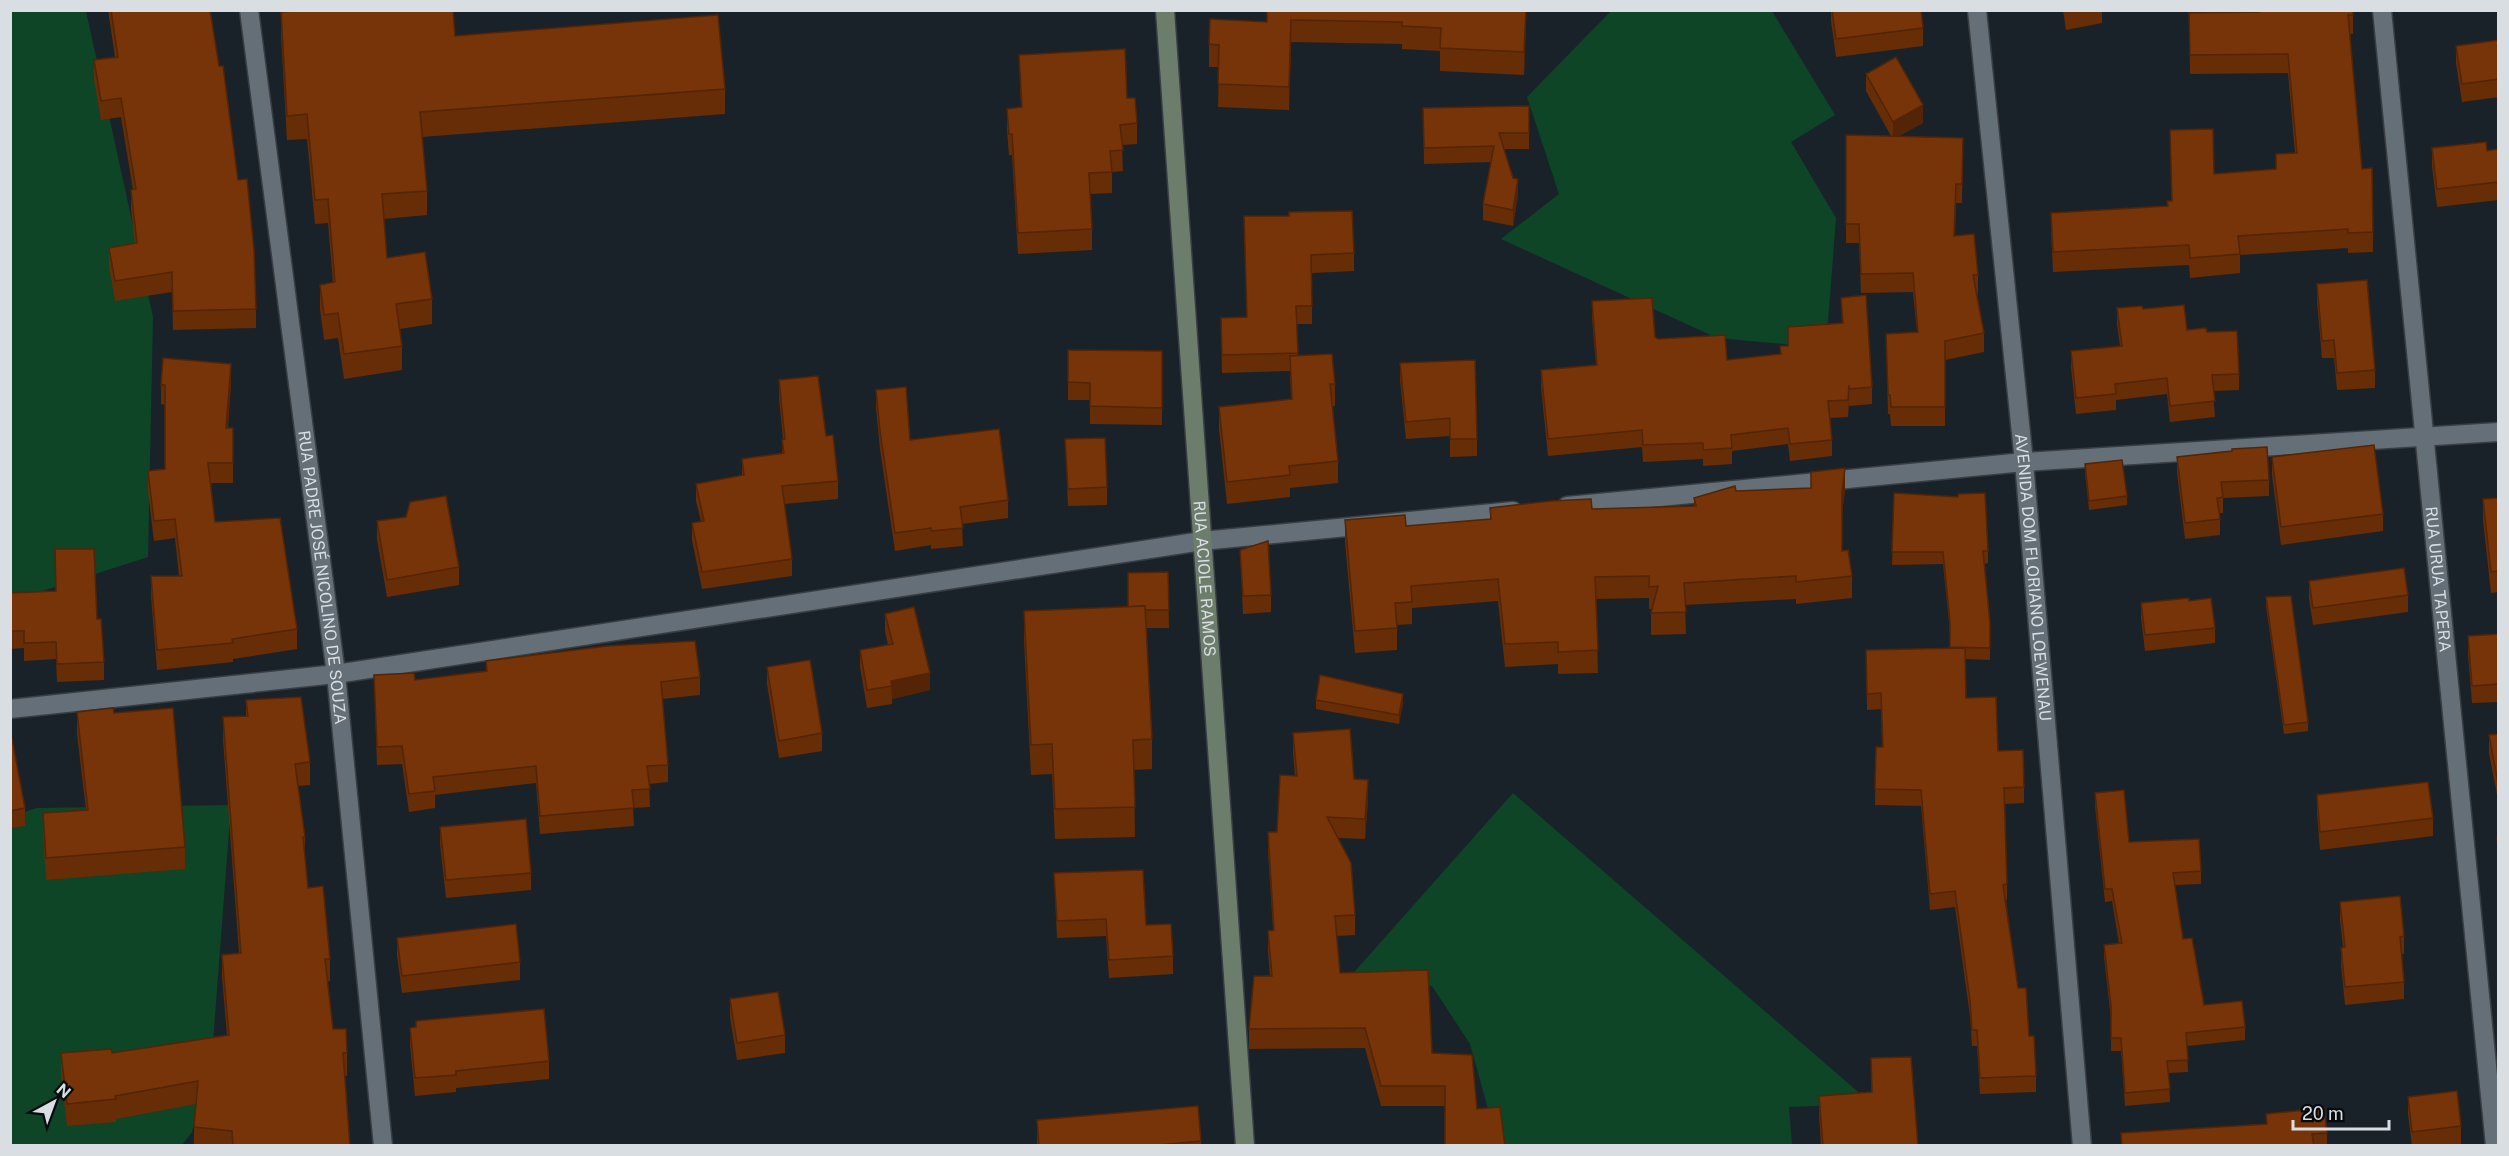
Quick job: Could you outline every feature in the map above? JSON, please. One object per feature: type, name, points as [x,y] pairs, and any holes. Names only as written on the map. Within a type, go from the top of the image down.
[{"type":"street","name":"RUA PADRE JOSÉ NICOLINO DE SOUZA","points":[[249,10],[336,674],[383,1146]]},
{"type":"street","name":"RUA ACIOLE RAMOS","points":[[1165,10],[1245,1146]]},
{"type":"street","name":"AVENIDA DOM FLORIANO LOEWENAU","points":[[1977,10],[2024,462],[2082,1146]]},
{"type":"street","name":"RUA URUA TAPERA","points":[[2382,10],[2495,1146]]},
{"type":"street","points":[[10,709],[336,674],[1202,542],[2024,462],[2499,432]]},
{"type":"green space","points":[[10,11],[86,11],[153,317],[148,557],[30,595],[10,596]]},
{"type":"green space","points":[[1611,11],[1772,11],[1835,115],[1791,142],[1836,218],[1826,348],[1717,338],[1501,239],[1559,194],[1527,97]]},
{"type":"green space","points":[[1513,793],[1872,1104],[1789,1107],[1792,1145],[1498,1145],[1470,1044],[1432,986],[1341,987]]},
{"type":"green space","points":[[231,805],[213,1042],[192,1132],[182,1145],[11,1146],[11,816],[37,808]]},
{"type":"building","points":[[111,10],[210,10],[219,66],[223,66],[238,180],[247,179],[254,250],[256,309],[173,311],[172,272],[115,281],[109,248],[137,243],[131,190],[136,189],[121,98],[101,101],[94,60],[118,57]]},
{"type":"building","points":[[453,10],[455,36],[718,15],[725,89],[420,112],[427,191],[382,194],[387,258],[425,252],[432,299],[396,304],[402,346],[344,354],[338,313],[324,315],[320,285],[335,282],[328,199],[315,200],[307,114],[287,116],[281,12]]},
{"type":"building","points":[[1267,10],[1526,10],[1524,52],[1440,48],[1441,28],[1402,26],[1402,22],[1291,20],[1289,87],[1218,84],[1219,45],[1209,44],[1210,19],[1267,22]]},
{"type":"building","points":[[1832,10],[1921,10],[1923,28],[1836,39]]},
{"type":"building","points":[[2258,10],[2353,10],[2353,15],[2348,15],[2362,169],[2372,168],[2373,232],[2348,233],[2348,229],[2238,236],[2240,254],[2190,258],[2189,245],[2053,252],[2051,213],[2168,206],[2167,201],[2172,201],[2170,130],[2213,129],[2214,174],[2276,169],[2276,154],[2297,153],[2288,54],[2190,55],[2189,13],[2259,12]]},
{"type":"building","points":[[2499,40],[2499,79],[2462,84],[2456,46]]},
{"type":"building","points":[[1125,49],[1127,98],[1135,98],[1137,123],[1120,125],[1123,150],[1110,151],[1112,172],[1089,173],[1092,229],[1018,233],[1012,134],[1009,134],[1007,109],[1022,107],[1019,55]]},
{"type":"building","points":[[1896,57],[1923,105],[1893,122],[1866,74]]},
{"type":"building","points":[[1529,106],[1529,133],[1499,133],[1513,178],[1518,179],[1513,210],[1483,204],[1494,146],[1424,148],[1423,108]]},
{"type":"building","points":[[1846,135],[1963,138],[1962,184],[1956,184],[1954,236],[1974,234],[1978,275],[1973,275],[1984,333],[1945,341],[1945,407],[1891,407],[1890,395],[1888,395],[1886,334],[1918,332],[1913,273],[1861,274],[1859,224],[1846,224]]},
{"type":"building","points":[[2486,142],[2487,151],[2499,149],[2499,182],[2437,189],[2432,148]]},
{"type":"building","points":[[1352,211],[1354,253],[1311,255],[1312,306],[1296,306],[1298,353],[1222,355],[1221,318],[1247,317],[1244,216],[1289,216],[1289,212]]},
{"type":"building","points":[[2367,280],[2375,370],[2337,373],[2334,340],[2322,341],[2317,284]]},
{"type":"building","points":[[1866,295],[1872,387],[1849,389],[1849,385],[1848,400],[1828,401],[1832,440],[1790,444],[1788,428],[1731,435],[1732,448],[1703,450],[1703,443],[1643,445],[1642,430],[1548,439],[1541,370],[1597,365],[1592,301],[1652,298],[1655,337],[1658,339],[1725,335],[1727,360],[1781,354],[1780,346],[1788,346],[1788,327],[1843,323],[1841,298]]},
{"type":"building","points":[[2184,305],[2187,330],[2206,328],[2207,332],[2237,331],[2239,374],[2212,375],[2215,401],[2170,406],[2167,378],[2115,384],[2116,394],[2076,398],[2071,351],[2122,346],[2117,308],[2142,306],[2143,309]]},
{"type":"building","points":[[1068,350],[1162,351],[1162,408],[1090,406],[1090,383],[1068,382]]},
{"type":"building","points":[[1332,354],[1335,384],[1330,384],[1338,461],[1289,466],[1290,475],[1227,482],[1219,407],[1292,399],[1290,356]]},
{"type":"building","points":[[163,358],[231,364],[226,428],[233,428],[233,463],[208,463],[215,522],[280,518],[297,629],[232,639],[233,643],[157,650],[151,576],[182,576],[175,519],[154,521],[148,471],[165,469],[165,385],[161,385]]},
{"type":"building","points":[[1475,360],[1477,439],[1450,439],[1450,418],[1406,422],[1400,363]]},
{"type":"building","points":[[818,376],[826,436],[833,435],[838,481],[782,486],[792,559],[702,572],[692,523],[704,521],[696,484],[744,475],[742,459],[784,453],[782,440],[785,439],[779,380]]},
{"type":"building","points":[[906,387],[910,440],[999,429],[1008,500],[960,507],[963,528],[931,531],[931,528],[895,533],[876,390]]},
{"type":"building","points":[[1105,438],[1107,487],[1068,489],[1065,439]]},
{"type":"building","points":[[2374,445],[2383,514],[2281,527],[2272,457]]},
{"type":"building","points":[[2267,447],[2269,480],[2221,482],[2223,497],[2217,498],[2220,519],[2185,523],[2177,457],[2232,451],[2232,449]]},
{"type":"building","points":[[2122,460],[2127,496],[2089,501],[2085,464]]},
{"type":"building","points":[[1845,468],[1842,492],[1842,551],[1848,550],[1852,576],[1796,582],[1796,576],[1684,583],[1686,612],[1651,613],[1658,586],[1649,587],[1649,576],[1595,577],[1598,650],[1558,652],[1558,642],[1505,644],[1498,579],[1411,586],[1412,602],[1395,603],[1397,628],[1355,631],[1345,520],[1405,515],[1406,526],[1491,519],[1490,508],[1591,499],[1592,509],[1696,506],[1694,498],[1735,486],[1736,491],[1811,488],[1811,472]]},
{"type":"building","points":[[1894,493],[1958,497],[1958,494],[1985,493],[1988,551],[1983,551],[1990,648],[1950,647],[1950,622],[1943,552],[1892,552]]},
{"type":"building","points":[[446,496],[459,567],[387,580],[377,521],[406,517],[410,502]]},
{"type":"building","points":[[2499,498],[2499,571],[2491,572],[2483,499]]},
{"type":"building","points":[[1268,541],[1271,595],[1243,596],[1240,550]]},
{"type":"building","points":[[55,549],[94,549],[97,619],[101,619],[104,662],[57,664],[56,642],[24,643],[24,631],[10,631],[10,593],[56,591]]},
{"type":"building","points":[[2404,568],[2408,595],[2313,608],[2309,581]]},
{"type":"building","points":[[1168,572],[1169,610],[1145,610],[1145,606],[1128,607],[1128,573]]},
{"type":"building","points":[[2291,596],[2308,722],[2284,725],[2266,597]]},
{"type":"building","points":[[2189,598],[2189,601],[2211,598],[2215,628],[2145,635],[2141,603]]},
{"type":"building","points":[[1145,606],[1152,739],[1133,740],[1135,807],[1055,809],[1052,744],[1031,745],[1024,611]]},
{"type":"building","points":[[914,607],[930,673],[891,681],[892,686],[867,690],[860,650],[893,644],[885,614]]},
{"type":"building","points":[[2499,634],[2499,684],[2472,686],[2468,636]]},
{"type":"building","points":[[695,641],[700,677],[661,682],[668,765],[647,766],[650,789],[632,790],[634,808],[540,816],[536,766],[433,777],[435,791],[409,794],[402,746],[377,747],[374,675],[414,673],[415,680],[487,671],[486,661],[607,646]]},
{"type":"building","points":[[1965,648],[1966,698],[1996,697],[1998,751],[2023,750],[2024,787],[2004,788],[2007,884],[2003,885],[2018,988],[2026,988],[2029,1036],[2034,1036],[2036,1076],[1980,1078],[1977,1030],[1972,1030],[1955,891],[1930,894],[1921,790],[1875,789],[1876,747],[1883,747],[1881,693],[1867,694],[1866,650]]},
{"type":"building","points":[[810,660],[822,733],[779,741],[767,667]]},
{"type":"building","points":[[1320,675],[1403,694],[1399,715],[1316,700]]},
{"type":"building","points":[[301,697],[310,762],[295,764],[305,837],[303,837],[308,888],[323,886],[330,959],[325,959],[333,1029],[346,1029],[347,1053],[343,1053],[350,1146],[233,1146],[232,1131],[194,1127],[198,1081],[115,1096],[116,1099],[67,1104],[61,1053],[111,1049],[112,1053],[229,1035],[222,955],[241,953],[223,717],[248,716],[246,700]]},
{"type":"building","points":[[113,708],[114,713],[173,708],[185,847],[46,858],[43,813],[88,810],[77,712]]},
{"type":"building","points":[[1350,729],[1354,779],[1368,780],[1365,819],[1327,817],[1351,863],[1355,915],[1335,916],[1340,973],[1428,970],[1432,1053],[1472,1055],[1477,1109],[1500,1107],[1505,1146],[1445,1146],[1445,1086],[1381,1086],[1365,1028],[1249,1029],[1254,976],[1272,976],[1268,931],[1274,930],[1268,832],[1277,832],[1280,775],[1297,776],[1293,733]]},
{"type":"building","points":[[2499,734],[2499,788],[2489,735]]},
{"type":"building","points":[[10,739],[12,739],[25,808],[10,811]]},
{"type":"building","points":[[2428,782],[2433,818],[2320,832],[2317,795]]},
{"type":"building","points":[[2124,790],[2129,842],[2199,839],[2201,871],[2173,873],[2183,939],[2192,938],[2204,1005],[2242,1001],[2245,1027],[2186,1033],[2188,1060],[2167,1061],[2170,1089],[2125,1093],[2121,1038],[2111,1038],[2111,1006],[2104,945],[2122,943],[2112,889],[2105,889],[2095,793]]},
{"type":"building","points":[[526,819],[531,873],[446,880],[440,827]]},
{"type":"building","points":[[1143,870],[1146,925],[1171,924],[1173,956],[1109,960],[1106,919],[1057,921],[1054,873]]},
{"type":"building","points":[[2400,896],[2404,936],[2400,937],[2404,982],[2345,987],[2341,948],[2345,947],[2340,902]]},
{"type":"building","points":[[516,924],[520,962],[402,976],[397,938]]},
{"type":"building","points":[[778,992],[785,1035],[737,1043],[730,999]]},
{"type":"building","points":[[544,1009],[549,1061],[456,1071],[456,1075],[415,1078],[410,1028],[416,1027],[416,1021]]},
{"type":"building","points":[[1911,1057],[1918,1146],[1823,1146],[1819,1096],[1872,1092],[1871,1058]]},
{"type":"building","points":[[2457,1091],[2461,1126],[2412,1132],[2408,1097]]},
{"type":"building","points":[[1198,1106],[1201,1141],[1148,1146],[1039,1146],[1037,1120]]},
{"type":"building","points":[[2324,1108],[2327,1133],[2312,1134],[2314,1146],[2122,1146],[2121,1133],[2267,1124],[2266,1114]]}]
